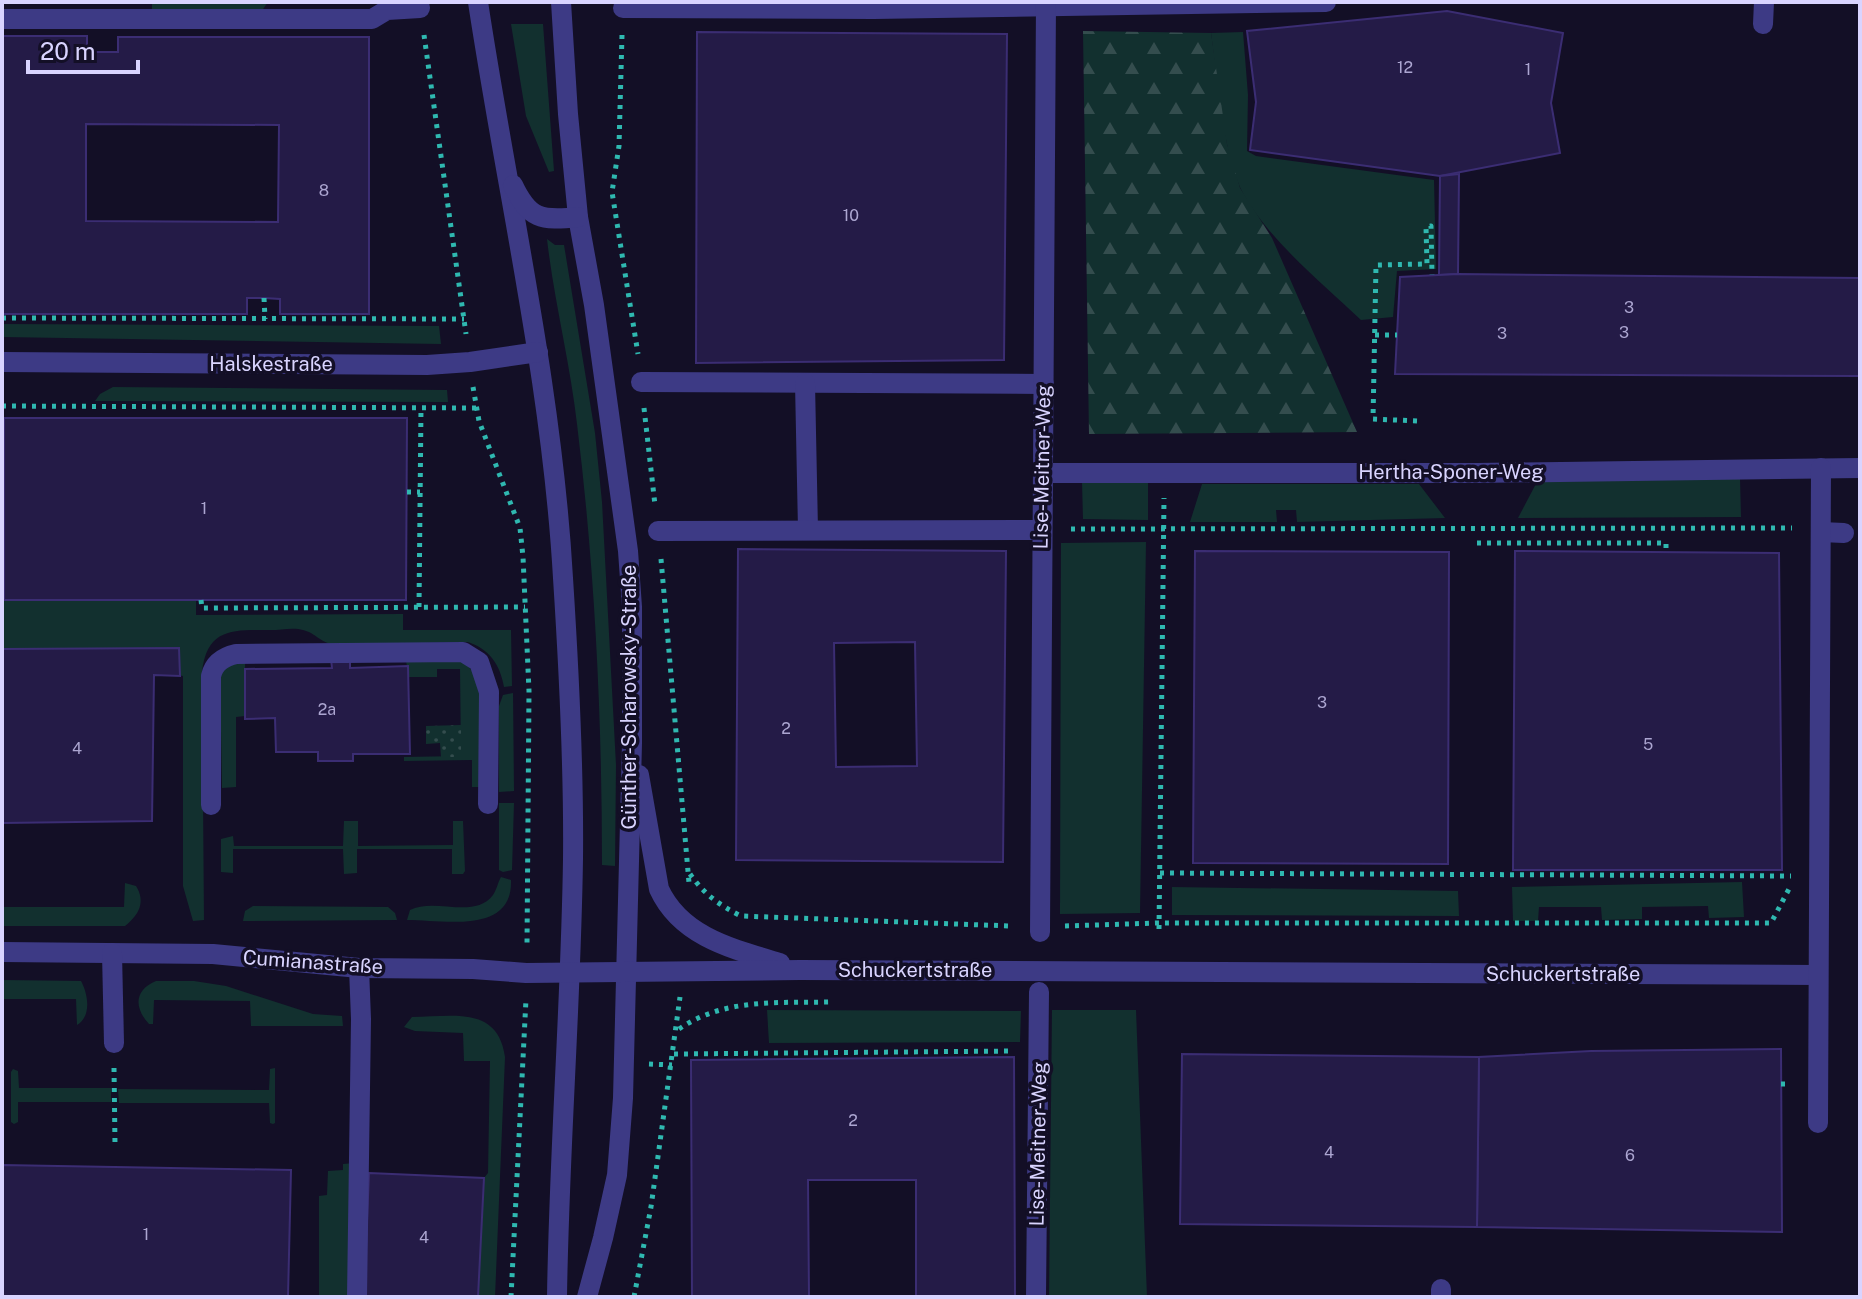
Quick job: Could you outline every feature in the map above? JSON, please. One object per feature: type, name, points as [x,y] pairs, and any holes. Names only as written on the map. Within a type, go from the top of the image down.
[{"type":"street","points":[[478,2],[538,352],[556,488],[563,578],[573,783],[557,1297]]},
{"type":"street","name":"Günther-Scharowsky-Straße","points":[[561,2],[578,217],[594,305],[628,551],[632,607],[624,1064],[617,1175],[587,1297]]},
{"type":"street","points":[[623,8],[874,9],[1046,3],[1326,2]]},
{"type":"street","points":[[1763,24],[1764,2]]},
{"type":"street","name":"Lise-Meitner-Weg","points":[[1040,929],[1046,3]]},
{"type":"street","points":[[2,19],[372,19],[387,10],[420,8]]},
{"type":"street","points":[[506,170],[522,204],[532,214],[543,219],[578,217]]},
{"type":"street","name":"Halskestraße","points":[[2,362],[427,365],[538,352]]},
{"type":"street","points":[[641,382],[1044,384]]},
{"type":"street","points":[[805,383],[808,530]]},
{"type":"street","points":[[1818,1123],[1821,468]]},
{"type":"street","name":"Hertha-Sponer-Weg","points":[[1043,473],[1477,473],[1860,468]]},
{"type":"street","points":[[658,531],[1042,530]]},
{"type":"street","points":[[1821,532],[1844,533]]},
{"type":"street","points":[[211,805],[211,676],[216,663],[222,659],[236,654],[463,652],[479,662],[488,682],[488,804]]},
{"type":"street","name":"Schuckertstraße","points":[[632,743],[659,889],[666,906],[678,919],[723,946],[800,970]]},
{"type":"street","name":"Cumianastraße","points":[[2,952],[213,954],[359,968],[625,974]]},
{"type":"street","points":[[112,953],[114,1043]]},
{"type":"street","points":[[357,1297],[359,968]]},
{"type":"street","name":"Schuckertstraße","points":[[625,974],[800,970],[1818,975]]},
{"type":"street","name":"Lise-Meitner-Weg","points":[[1036,1297],[1039,992]]},
{"type":"path","points":[[420,8],[476,408],[520,528],[529,798],[526,973],[511,1297]]},
{"type":"path","points":[[1417,421],[1373,419],[1376,265],[1427,264],[1426,227],[1431,226],[1432,275]]},
{"type":"path","points":[[264,298],[265,319]]},
{"type":"path","points":[[2,318],[464,319]]},
{"type":"path","points":[[1375,335],[1397,335]]},
{"type":"path","points":[[2,406],[476,408]]},
{"type":"path","points":[[375,407],[375,418]]},
{"type":"path","points":[[419,607],[421,408]]},
{"type":"path","points":[[1792,470],[1793,543]]},
{"type":"path","points":[[407,492],[420,492]]},
{"type":"path","points":[[1042,530],[1792,528]]},
{"type":"path","points":[[1158,926],[1163,529]]},
{"type":"path","points":[[1477,543],[1666,543],[1666,551]]},
{"type":"path","points":[[201,600],[202,608],[525,607]]},
{"type":"path","points":[[516,798],[529,798]]},
{"type":"path","points":[[690,873],[698,886],[716,903],[741,916],[1040,929],[1771,923],[1797,876],[1677,873],[1160,873]]},
{"type":"path","points":[[114,1043],[115,1145]]},
{"type":"path","points":[[674,1054],[1039,1051]]},
{"type":"path","points":[[1781,1084],[1789,1084]]},
{"type":"green space","points":[[152,2],[268,2],[261,12],[152,10]]},
{"type":"green space","points":[[511,24],[543,24],[554,171],[549,172],[526,116]]},
{"type":"green space","points":[[1083,31],[1211,33],[1227,144],[1240,188],[1272,238],[1357,432],[1089,434]]},
{"type":"green space","points":[[1243,32],[1248,95],[1247,151],[1256,156],[1434,180],[1436,269],[1397,271],[1393,317],[1361,320],[1268,229],[1244,195],[1226,139],[1211,33]]},
{"type":"green space","points":[[547,239],[555,245],[564,245],[595,433],[602,502],[616,765],[615,866],[602,865],[601,755],[593,589],[574,401]]},
{"type":"green space","points":[[2,324],[439,326],[441,344],[2,337]]},
{"type":"green space","points":[[113,387],[447,390],[448,402],[95,401],[100,394]]},
{"type":"green space","points":[[1740,478],[1741,517],[1518,518],[1538,480]]},
{"type":"green space","points":[[1082,482],[1148,482],[1148,520],[1083,519]]},
{"type":"green space","points":[[1202,484],[1419,484],[1445,518],[1297,522],[1296,510],[1276,510],[1277,522],[1190,522]]},
{"type":"green space","points":[[1146,542],[1140,913],[1060,914],[1061,543]]},
{"type":"green space","points":[[2,575],[4,600],[196,600],[196,615],[403,614],[403,630],[511,630],[512,686],[504,687],[500,671],[492,658],[468,642],[336,645],[299,629],[234,631],[216,639],[205,657],[202,672],[204,920],[193,921],[183,886],[183,676],[2,649]]},
{"type":"green space","points":[[245,661],[245,716],[236,717],[236,787],[222,788],[220,674],[226,665]]},
{"type":"green space","points":[[406,661],[464,662],[480,679],[479,787],[472,787],[472,760],[404,761],[404,757],[461,756],[460,669],[437,669],[437,677],[409,677]]},
{"type":"green space","points":[[513,693],[514,791],[499,792],[499,706],[503,695]]},
{"type":"green space","points":[[461,725],[461,757],[441,757],[440,743],[426,744],[426,726]]},
{"type":"green space","points":[[499,803],[514,803],[512,870],[503,872],[499,870]]},
{"type":"green space","points":[[344,821],[358,821],[358,846],[453,845],[453,821],[463,821],[465,871],[463,874],[452,874],[452,849],[357,849],[357,873],[344,874],[343,849],[233,849],[233,873],[221,872],[221,839],[233,836],[234,846],[343,846]]},
{"type":"green space","points":[[501,877],[511,880],[509,898],[501,909],[489,917],[457,922],[407,920],[410,910],[420,907],[465,907],[485,902],[493,895]]},
{"type":"green space","points":[[1742,882],[1744,917],[1709,918],[1708,906],[1642,907],[1642,919],[1602,920],[1601,907],[1539,907],[1538,921],[1513,921],[1512,887]]},
{"type":"green space","points":[[125,883],[136,886],[141,903],[137,913],[125,926],[2,926],[2,907],[124,907]]},
{"type":"green space","points":[[1172,887],[1458,891],[1459,916],[1172,915]]},
{"type":"green space","points":[[253,906],[388,907],[397,920],[243,921],[245,911]]},
{"type":"green space","points":[[2,980],[81,981],[87,998],[87,1011],[77,1025],[76,999],[2,999]]},
{"type":"green space","points":[[156,981],[194,981],[226,986],[313,1014],[342,1016],[343,1026],[251,1026],[250,1001],[154,1000],[153,1024],[149,1024],[141,1012],[139,1000],[144,989]]},
{"type":"green space","points":[[767,1010],[1021,1011],[1020,1042],[769,1043]]},
{"type":"green space","points":[[1052,1010],[1136,1010],[1147,1297],[1049,1297]]},
{"type":"green space","points":[[457,1016],[483,1021],[501,1040],[505,1057],[495,1297],[478,1297],[484,1178],[488,1173],[490,1061],[464,1061],[463,1033],[415,1031],[404,1027],[412,1017]]},
{"type":"green space","points":[[275,1068],[273,1124],[270,1123],[269,1103],[119,1103],[118,1089],[269,1090],[270,1069]]},
{"type":"green space","points":[[13,1069],[18,1071],[19,1088],[111,1088],[111,1102],[18,1102],[18,1122],[14,1124],[11,1122]]},
{"type":"green space","points":[[354,1163],[348,1297],[319,1297],[319,1196],[327,1195],[328,1171],[343,1170],[343,1164]]},
{"type":"building","points":[[1447,11],[1563,33],[1551,103],[1560,153],[1440,176],[1250,150],[1256,102],[1247,31]]},
{"type":"building","points":[[697,32],[1007,34],[1004,360],[696,363]]},
{"type":"building","points":[[2,36],[87,36],[87,52],[118,52],[118,37],[369,37],[369,314],[280,314],[280,299],[247,298],[247,314],[2,314]],"holes":[[[86,124],[279,125],[278,222],[86,221]]]},
{"type":"building","points":[[1459,174],[1458,274],[1439,275],[1440,176]]},
{"type":"building","points":[[1458,274],[1860,278],[1860,376],[1395,374],[1400,277]]},
{"type":"building","points":[[4,418],[407,418],[406,600],[4,600]]},
{"type":"building","points":[[738,549],[1006,551],[1003,862],[736,860]],"holes":[[[915,642],[917,766],[836,767],[834,643]]]},
{"type":"building","points":[[1195,551],[1449,552],[1448,864],[1193,863]]},
{"type":"building","points":[[1515,551],[1779,553],[1782,870],[1513,870]]},
{"type":"building","points":[[179,648],[180,676],[154,675],[152,821],[2,823],[2,649]]},
{"type":"building","points":[[331,659],[350,659],[350,668],[408,666],[410,754],[353,754],[353,761],[318,761],[318,752],[276,752],[275,718],[245,719],[245,669],[332,668]]},
{"type":"building","points":[[1781,1049],[1782,1232],[1477,1227],[1479,1057],[1591,1051]]},
{"type":"building","points":[[1182,1054],[1479,1057],[1477,1227],[1180,1224]]},
{"type":"building","points":[[1014,1057],[1015,1297],[916,1297],[916,1180],[808,1180],[809,1297],[692,1297],[691,1060]]},
{"type":"building","points":[[2,1165],[291,1170],[288,1297],[2,1297]]},
{"type":"building","points":[[369,1173],[484,1178],[478,1297],[364,1297]]}]
